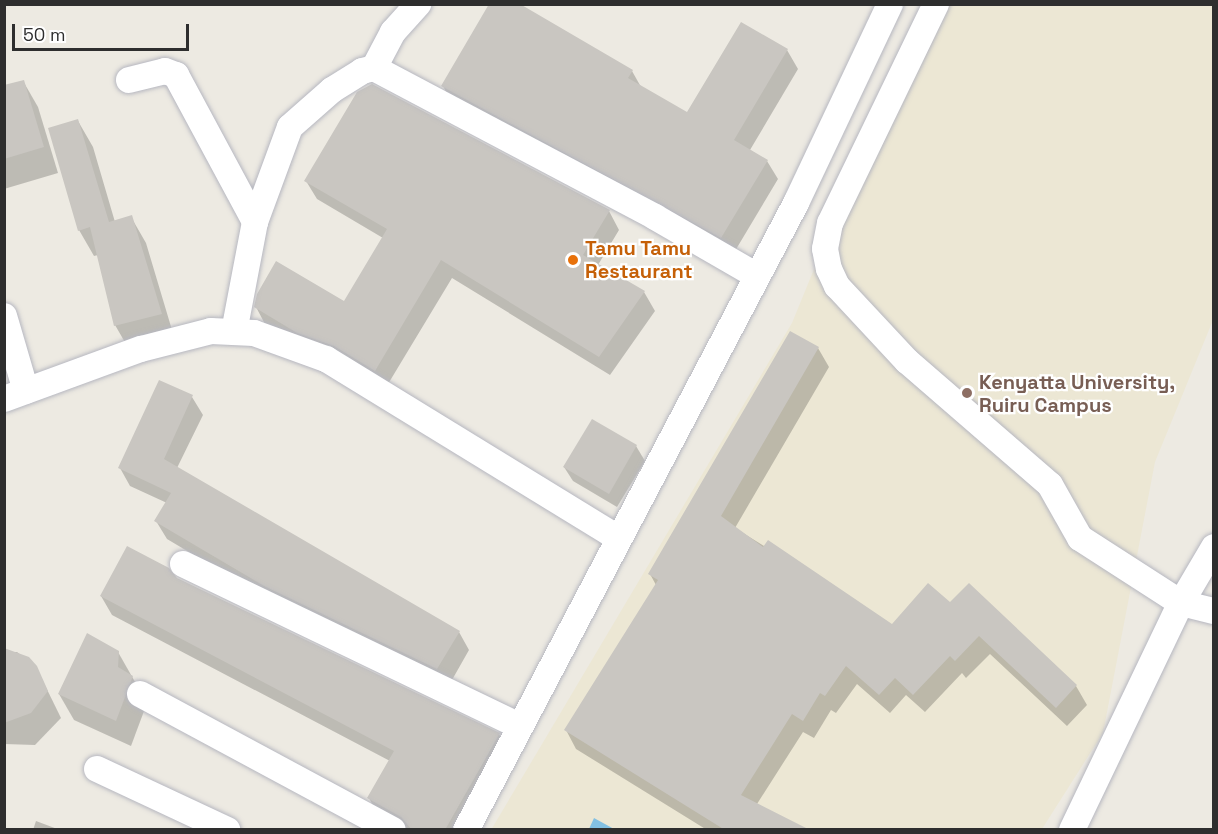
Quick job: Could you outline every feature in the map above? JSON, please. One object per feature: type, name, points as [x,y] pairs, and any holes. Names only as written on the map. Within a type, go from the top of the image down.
[{"type":"street","points":[[374,68],[393,32],[418,4]]},
{"type":"street","points":[[465,830],[617,537],[796,203],[890,4]]},
{"type":"street","points":[[936,4],[830,222],[825,249],[829,269],[837,286],[907,361],[1050,485],[1080,538],[1181,603],[1214,611]]},
{"type":"street","points":[[234,332],[255,222],[290,127],[332,90],[362,71],[374,68],[655,217],[757,276]]},
{"type":"street","points":[[129,80],[165,72],[176,75],[255,222]]},
{"type":"street","points":[[4,316],[15,395],[141,349],[211,331],[254,333],[326,359],[617,537]]},
{"type":"street","points":[[1072,830],[1181,603],[1214,547]]},
{"type":"street","points":[[183,564],[520,726]]},
{"type":"street","points":[[140,694],[393,830]]},
{"type":"street","points":[[97,769],[227,830]]},
{"type":"shaded area","name":"Kenyatta University, Ruiru Campus","points":[[922,5],[1213,5],[1213,320],[1155,462],[1103,733],[1042,829],[491,830],[792,323]]},
{"type":"water","points":[[594,818],[614,829],[589,829]]},
{"type":"building","points":[[489,4],[520,4],[633,70],[628,78],[687,112],[741,22],[788,49],[734,140],[768,160],[721,238],[441,86]]},
{"type":"building","points":[[24,80],[44,147],[4,159],[4,85]]},
{"type":"building","points":[[372,84],[610,210],[583,255],[645,291],[599,357],[441,260],[375,371],[334,346],[297,333],[254,307],[257,294],[276,261],[344,301],[387,229],[304,181],[357,92]]},
{"type":"building","points":[[78,119],[109,222],[132,215],[162,314],[114,326],[90,227],[78,231],[48,128]]},
{"type":"building","points":[[790,331],[819,347],[721,516],[763,547],[768,540],[892,624],[928,583],[950,602],[969,583],[1077,685],[1056,708],[979,636],[955,661],[950,656],[913,695],[895,678],[879,695],[846,666],[825,696],[820,693],[803,721],[792,714],[741,795],[810,830],[725,830],[564,730],[658,580],[648,574]]},
{"type":"building","points":[[159,380],[193,395],[164,459],[460,631],[437,669],[264,586],[154,521],[171,493],[118,468]]},
{"type":"building","points":[[592,419],[637,445],[609,494],[563,467]]},
{"type":"building","points":[[127,546],[169,568],[177,578],[500,733],[445,830],[412,830],[401,817],[367,798],[394,751],[100,596]]},
{"type":"building","points":[[87,633],[119,651],[118,667],[133,676],[116,721],[58,694]]},
{"type":"building","points":[[4,648],[29,657],[37,666],[48,691],[31,713],[4,723]]},
{"type":"place","name":"Tamu Tamu Restaurant","points":[[573,260]]},
{"type":"place","name":"Kenyatta University, Ruiru Campus","points":[[967,393]]}]
